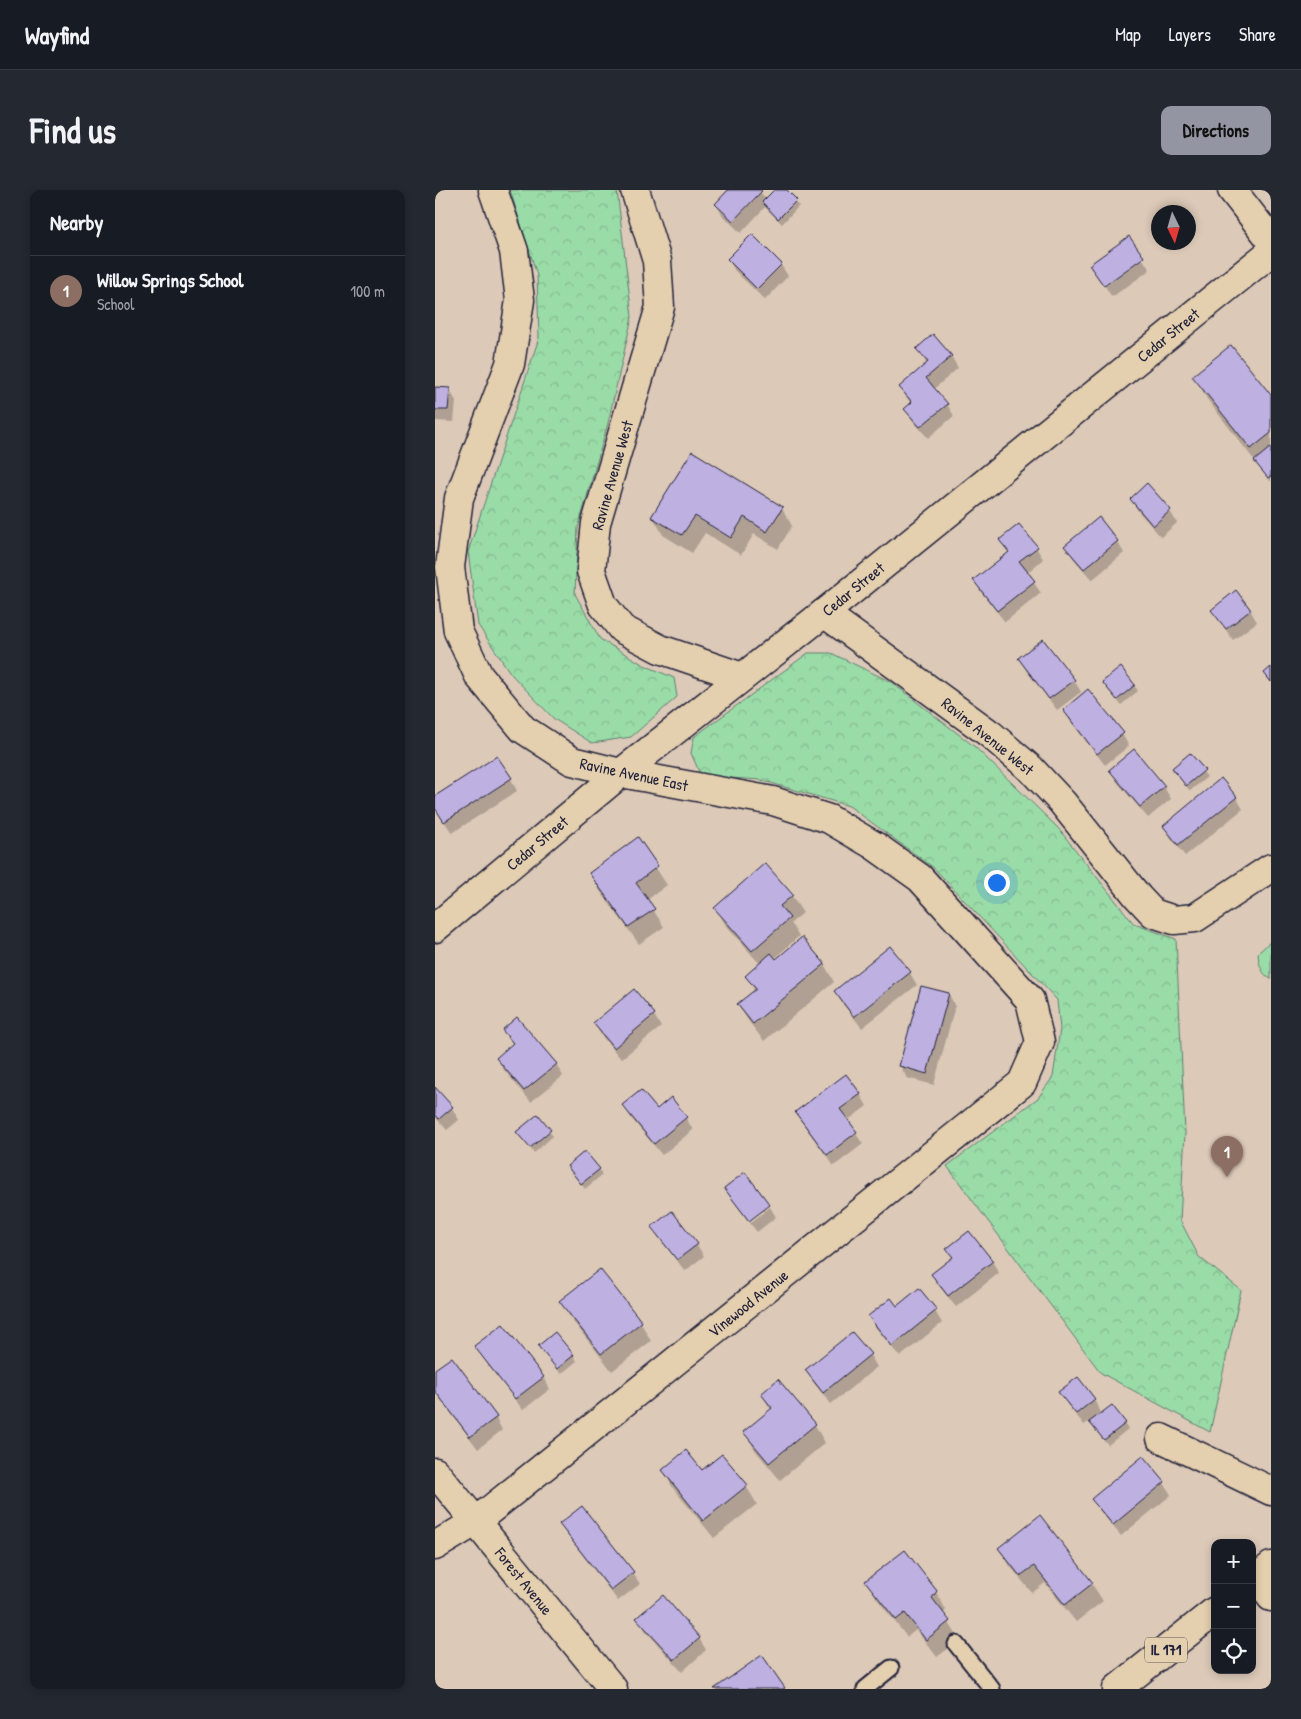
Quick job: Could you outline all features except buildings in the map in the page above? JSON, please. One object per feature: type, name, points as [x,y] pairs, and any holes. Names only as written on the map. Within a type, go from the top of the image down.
[{"type":"street","name":"Ravine Avenue East","points":[[493,190],[514,251],[520,300],[510,364],[447,498],[451,567],[458,631],[479,676],[523,729],[572,761],[621,773],[773,801],[829,819],[875,846],[920,878],[1030,1000],[1040,1042]]},
{"type":"street","name":"Ravine Avenue West","points":[[635,190],[657,261],[660,307],[596,523],[591,571],[603,605],[622,629],[660,649],[742,677]]},
{"type":"street","points":[[1232,190],[1271,240]]},
{"type":"street","name":"Cedar Street","points":[[435,928],[621,773],[1271,252]]},
{"type":"street","name":"Ravine Avenue West","points":[[823,613],[991,734],[1031,769],[1062,802],[1137,897],[1153,913],[1174,920],[1195,918],[1271,868]]},
{"type":"street","name":"Vinewood Avenue","points":[[435,1546],[475,1522],[1022,1083],[1040,1042]]},
{"type":"street","points":[[1161,1438],[1271,1491]]},
{"type":"street","name":"Forest Avenue","points":[[435,1472],[613,1689]]},
{"type":"street","name":"IL 171","points":[[1117,1689],[1211,1615]]},
{"type":"lane","points":[[955,1644],[992,1689]]},
{"type":"lane","points":[[865,1689],[891,1668]]},
{"type":"green space","points":[[510,190],[617,190],[632,317],[608,423],[578,528],[575,594],[600,639],[644,665],[674,678],[677,697],[631,737],[592,743],[554,719],[511,674],[478,625],[468,552],[539,338],[537,275]]},
{"type":"green space","points":[[808,653],[831,653],[891,682],[975,747],[1058,828],[1134,924],[1176,939],[1185,1133],[1180,1220],[1199,1257],[1241,1290],[1210,1432],[1101,1373],[947,1166],[1038,1098],[1053,1077],[1060,1029],[1057,1000],[934,868],[849,806],[761,780],[701,776],[691,753],[694,737]]},
{"type":"green space","points":[[1270,942],[1271,979],[1261,968],[1258,953]]},
{"type":"place","name":"Willow Springs School","points":[[1227,1177]]}]
